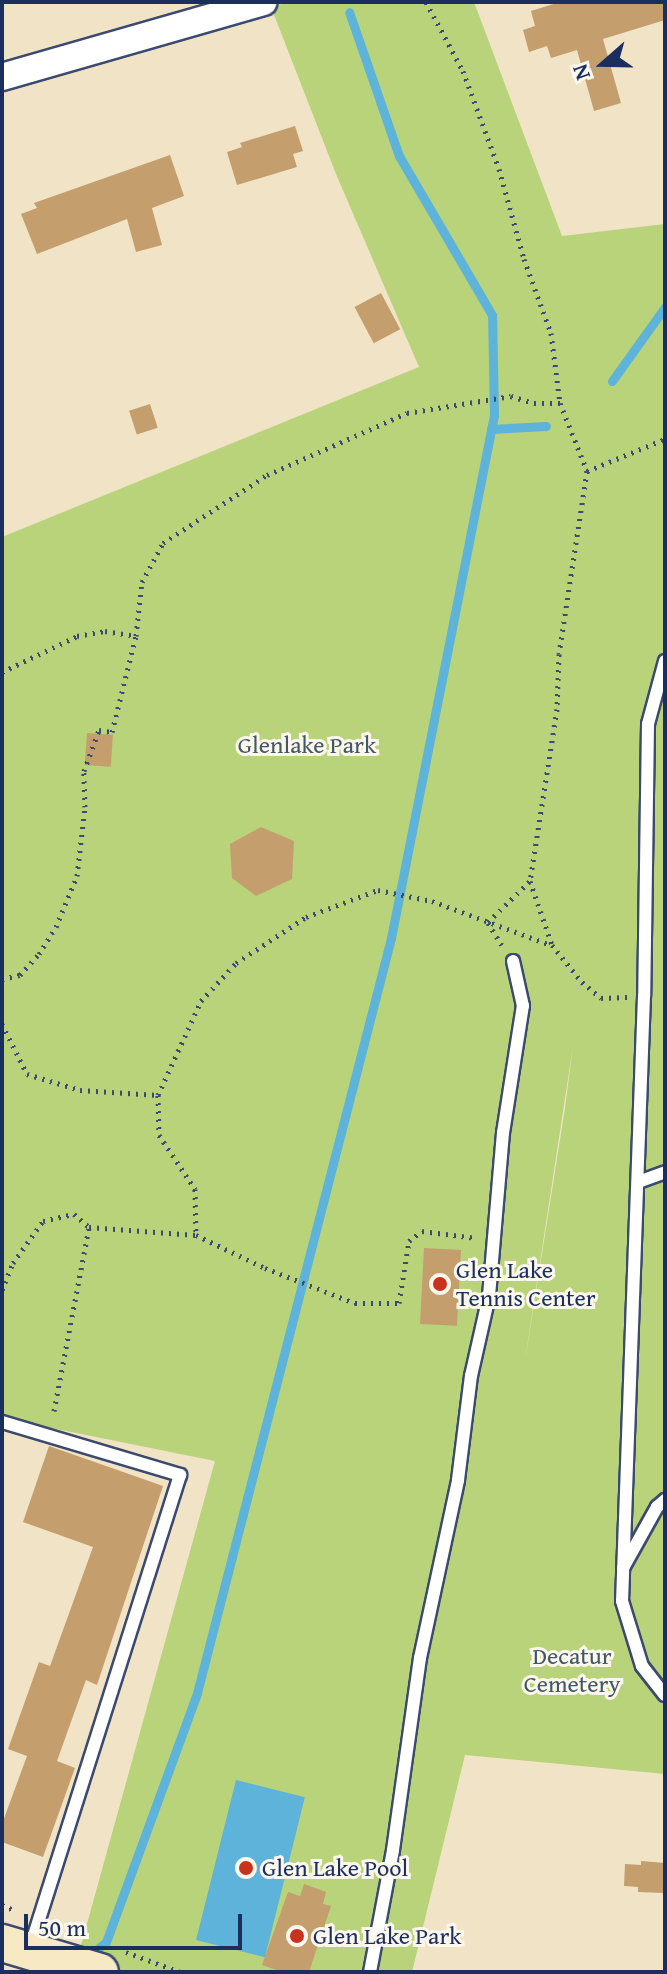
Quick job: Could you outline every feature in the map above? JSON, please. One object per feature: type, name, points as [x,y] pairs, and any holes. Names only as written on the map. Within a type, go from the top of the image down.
[{"type":"main road","points":[[16,1947],[112,1962]]},
{"type":"street","points":[[2,77],[216,8],[263,2]]},
{"type":"lane","points":[[665,661],[648,724],[644,996],[622,1571],[622,1601],[642,1666],[665,1695]]},
{"type":"lane","points":[[370,1972],[393,1850],[420,1658],[458,1480],[471,1376],[489,1296],[503,1133],[523,1006],[513,961]]},
{"type":"lane","points":[[638,1182],[665,1172]]},
{"type":"lane","points":[[2,1422],[180,1475],[16,1947]]},
{"type":"lane","points":[[622,1571],[657,1507],[665,1500]]},
{"type":"path","points":[[426,2],[463,71],[499,169],[524,259],[551,333],[560,403],[587,471],[559,654],[557,709],[530,881],[552,945],[582,982],[601,998],[644,996]]},
{"type":"path","points":[[2,979],[20,975],[39,954],[56,927],[77,876],[85,807],[84,771],[99,730],[112,732],[136,636],[142,582],[163,543],[267,475],[407,413],[462,407],[511,396],[534,403],[560,403]]},
{"type":"path","points":[[587,471],[665,439]]},
{"type":"path","points":[[2,672],[77,636],[105,631],[136,636]]},
{"type":"path","points":[[487,922],[530,881]]},
{"type":"path","points":[[196,1235],[195,1189],[159,1135],[158,1095],[201,1001],[236,963],[306,917],[378,890],[432,901],[552,945]]},
{"type":"path","points":[[487,922],[513,961]]},
{"type":"path","points":[[2,1024],[27,1074],[80,1090],[158,1095]]},
{"type":"path","points":[[2,1290],[13,1263],[43,1221],[74,1214],[89,1227],[196,1235],[284,1276],[355,1303],[399,1303],[409,1241],[422,1231],[493,1240]]},
{"type":"path","points":[[54,1411],[89,1227]]},
{"type":"path","points":[[112,1962],[180,1972]]},
{"type":"green space","name":"Glenlake Park","points":[[289,2],[474,2],[562,236],[665,224],[665,1774],[465,1755],[412,1972],[105,1972],[77,1960],[215,1461],[2,1418],[2,537],[419,367],[336,174],[271,7]],"holes":[[[573,1046],[565,1108],[526,1355]]]},
{"type":"water","name":"Glen Lake Pool","points":[[236,1780],[305,1797],[265,1957],[196,1940]]},
{"type":"building","points":[[560,2],[665,2],[665,20],[603,39],[621,103],[594,111],[577,50],[551,58],[547,46],[529,52],[523,30],[535,26],[531,11]]},
{"type":"building","points":[[295,126],[303,151],[293,154],[297,167],[237,185],[227,152],[242,147],[240,143]]},
{"type":"building","points":[[170,155],[184,196],[152,208],[162,245],[136,252],[127,219],[37,254],[21,214],[37,208],[34,203]]},
{"type":"building","points":[[381,293],[400,329],[374,343],[355,307]]},
{"type":"building","points":[[150,404],[158,428],[137,435],[129,411]]},
{"type":"building","points":[[87,733],[113,735],[111,767],[85,765]]},
{"type":"building","points":[[261,827],[294,841],[292,879],[256,896],[232,878],[230,844]]},
{"type":"building","name":"Glen Lake Tennis Center","points":[[424,1248],[461,1250],[457,1326],[420,1324]]},
{"type":"building","points":[[49,1446],[163,1486],[97,1685],[86,1680],[57,1761],[75,1768],[43,1857],[2,1842],[2,1824],[27,1756],[8,1749],[39,1662],[50,1666],[93,1547],[23,1522]]},
{"type":"building","points":[[641,1861],[665,1863],[665,1893],[638,1892],[638,1887],[624,1886],[625,1864],[641,1865]]},
{"type":"building","name":"Glen Lake Park","points":[[304,1884],[326,1892],[323,1904],[331,1906],[309,1972],[282,1972],[262,1965],[288,1892],[300,1896]]},
{"type":"waterway","points":[[85,1959],[106,1942],[197,1693],[391,938],[494,415],[492,315],[399,156],[349,12]]},
{"type":"waterway","points":[[612,381],[665,307]]},
{"type":"waterway","points":[[491,429],[546,426]]},
{"type":"place","name":"Glen Lake Tennis Center","points":[[440,1284]]},
{"type":"place","name":"Glen Lake Pool","points":[[246,1868]]},
{"type":"place","name":"Glen Lake Park","points":[[297,1936]]},
{"type":"park label","name":"Decatur Cemetery","points":[[572,1670]]}]
